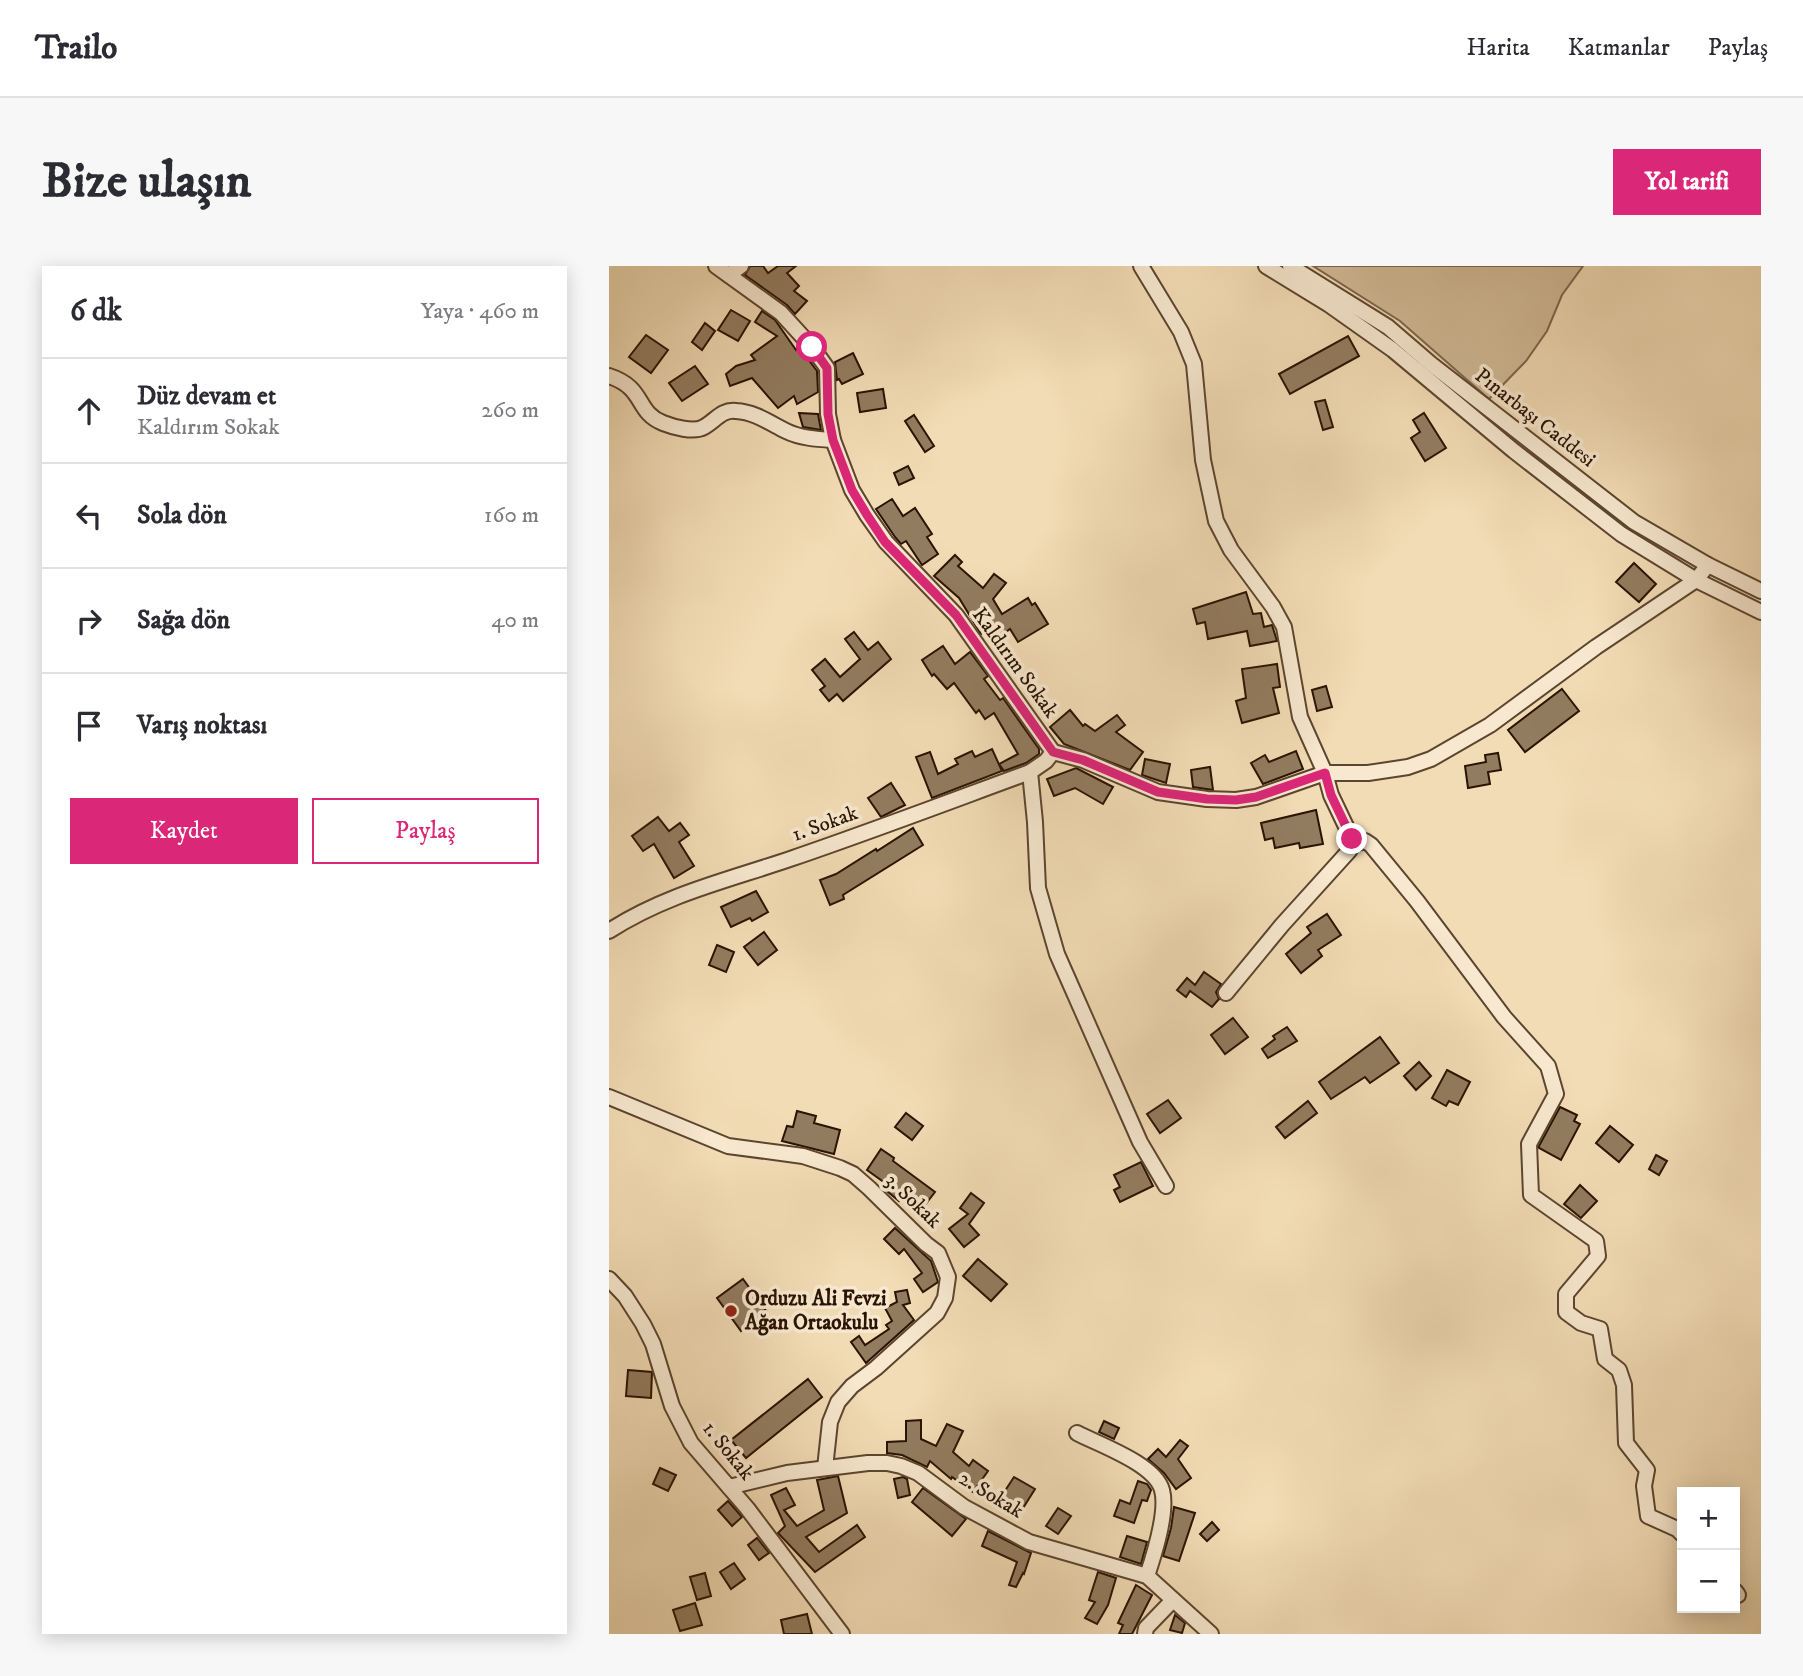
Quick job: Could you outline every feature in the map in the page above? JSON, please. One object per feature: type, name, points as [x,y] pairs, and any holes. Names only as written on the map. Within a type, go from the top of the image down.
[{"type":"street","name":"Kaldırım Sokak","points":[[716,266],[781,313],[800,332],[827,368],[828,414],[833,440],[852,490],[877,531],[956,615],[1053,752]]},
{"type":"street","points":[[729,275],[741,266]]},
{"type":"street","points":[[1141,266],[1169,309],[1189,350],[1196,382],[1205,472],[1216,522],[1231,550],[1284,626],[1300,717],[1353,844]]},
{"type":"street","points":[[1266,266],[1328,304],[1393,350],[1514,451],[1621,534],[1696,580],[1761,611]]},
{"type":"street","name":"Pınarbaşı Caddesi","points":[[1290,266],[1388,327],[1431,364],[1635,522],[1708,565],[1761,591]]},
{"type":"street","points":[[609,376],[634,389],[646,413],[667,425],[691,430],[702,429],[725,412],[734,410],[765,419],[788,432],[833,440]]},
{"type":"street","points":[[1053,752],[1083,760],[1158,792],[1207,799],[1236,800],[1256,797],[1325,773],[1389,771],[1408,767],[1440,755],[1490,725],[1596,647],[1696,580],[1708,565]]},
{"type":"street","name":"1. Sokak","points":[[609,931],[636,914],[683,892],[798,856],[1030,772],[1046,761],[1053,752]]},
{"type":"street","points":[[1030,772],[1038,888],[1057,954],[1140,1142],[1166,1186]]},
{"type":"street","points":[[1226,993],[1353,844],[1365,841],[1371,845],[1417,901],[1504,1017],[1548,1066],[1556,1094],[1529,1144],[1531,1195],[1596,1241],[1598,1256],[1566,1294],[1566,1312],[1581,1323],[1600,1329],[1605,1359],[1619,1370],[1624,1385],[1626,1443],[1647,1470],[1644,1486],[1648,1516],[1677,1529]]},
{"type":"street","name":"3. Sokak","points":[[609,1097],[728,1146],[803,1156],[853,1174],[938,1253],[948,1277],[945,1298],[937,1313],[852,1386],[838,1402],[830,1422],[825,1468]]},
{"type":"street","name":"1. Sokak","points":[[609,1279],[625,1296],[643,1324],[653,1344],[672,1406],[691,1443],[842,1634]]},
{"type":"street","points":[[1077,1433],[1138,1463],[1155,1478],[1162,1491],[1160,1532],[1147,1576]]},
{"type":"street","name":"2. Sokak","points":[[729,1488],[787,1472],[868,1463],[901,1466],[918,1473],[964,1507],[1029,1542],[1147,1576],[1211,1634]]},
{"type":"street","points":[[1145,1634],[1146,1628],[1173,1600]]},
{"type":"shaded area","points":[[1313,266],[1583,266],[1562,295],[1547,331],[1526,361],[1489,399],[1400,321]]},
{"type":"building","points":[[750,266],[763,266],[768,273],[778,266],[796,266],[787,273],[799,286],[794,291],[807,301],[795,314],[787,305],[745,275]]},
{"type":"building","points":[[731,310],[750,321],[738,341],[718,330]]},
{"type":"building","points":[[762,311],[775,320],[796,350],[799,347],[817,371],[818,392],[797,404],[794,396],[778,408],[752,378],[730,386],[726,374],[736,366],[755,360],[751,355],[777,336],[755,322]]},
{"type":"building","points":[[705,323],[715,331],[702,350],[692,342]]},
{"type":"building","points":[[646,335],[668,350],[651,373],[629,357]]},
{"type":"building","points":[[1348,336],[1359,356],[1290,394],[1279,374]]},
{"type":"building","points":[[853,353],[863,374],[842,384],[837,380],[835,362]]},
{"type":"building","points":[[695,366],[708,384],[682,401],[669,383]]},
{"type":"building","points":[[883,389],[886,408],[860,412],[857,393]]},
{"type":"building","points":[[1325,400],[1333,427],[1323,430],[1315,402]]},
{"type":"building","points":[[799,413],[818,414],[821,430],[803,427]]},
{"type":"building","points":[[1424,413],[1446,448],[1425,461],[1411,438],[1420,432],[1413,420]]},
{"type":"building","points":[[914,415],[934,446],[925,452],[905,421]]},
{"type":"building","points":[[908,466],[914,478],[899,485],[894,473]]},
{"type":"building","points":[[892,499],[903,516],[915,508],[932,534],[927,537],[938,554],[922,565],[906,541],[901,544],[895,537],[876,509]]},
{"type":"building","points":[[955,555],[962,562],[958,566],[983,588],[994,574],[1006,583],[993,599],[1002,614],[1028,598],[1032,605],[1035,603],[1048,624],[1018,642],[1010,629],[999,637],[992,626],[981,634],[959,598],[934,576]]},
{"type":"building","points":[[1634,563],[1656,584],[1639,602],[1616,582]]},
{"type":"building","points":[[1246,592],[1253,614],[1261,613],[1264,627],[1272,625],[1277,641],[1250,646],[1247,631],[1208,639],[1205,622],[1197,624],[1193,609]]},
{"type":"building","points":[[854,632],[868,650],[878,642],[891,659],[843,701],[837,694],[829,701],[820,690],[825,686],[812,670],[825,659],[840,677],[860,659],[845,639]]},
{"type":"building","points":[[943,646],[955,664],[970,652],[988,676],[984,679],[1000,700],[1003,698],[1039,749],[1039,754],[1026,763],[1004,771],[999,764],[1018,754],[994,713],[985,719],[979,710],[976,713],[954,683],[947,689],[934,674],[932,676],[922,660]]},
{"type":"building","points":[[1277,664],[1280,687],[1273,688],[1279,713],[1242,723],[1236,701],[1246,698],[1242,669]]},
{"type":"building","points":[[1326,686],[1332,707],[1317,711],[1312,690]]},
{"type":"building","points":[[1562,689],[1579,711],[1525,752],[1508,730]]},
{"type":"building","points":[[1070,710],[1083,726],[1085,724],[1095,731],[1117,715],[1125,725],[1116,732],[1143,752],[1130,770],[1064,744],[1050,727]]},
{"type":"building","points":[[992,749],[1002,771],[932,798],[916,757],[930,752],[938,774],[958,764],[955,759],[972,751],[975,757]]},
{"type":"building","points":[[1296,751],[1303,769],[1263,784],[1251,763],[1265,755],[1269,762]]},
{"type":"building","points":[[1498,753],[1501,770],[1488,772],[1490,784],[1468,788],[1465,766],[1486,762],[1485,755]]},
{"type":"building","points":[[1145,759],[1170,764],[1166,783],[1142,775]]},
{"type":"building","points":[[1210,767],[1213,790],[1193,787],[1191,770]]},
{"type":"building","points":[[1076,768],[1113,787],[1103,804],[1075,788],[1054,796],[1047,779]]},
{"type":"building","points":[[891,783],[905,805],[881,817],[868,798]]},
{"type":"building","points":[[1316,810],[1323,844],[1300,848],[1299,843],[1275,848],[1273,838],[1265,840],[1261,823]]},
{"type":"building","points":[[658,817],[669,831],[680,823],[689,835],[679,842],[694,866],[674,878],[654,844],[643,851],[632,836]]},
{"type":"building","points":[[913,828],[923,845],[843,895],[844,899],[830,905],[820,880],[836,874]]},
{"type":"building","points":[[756,891],[768,912],[752,921],[750,918],[731,927],[721,907]]},
{"type":"building","points":[[1327,914],[1341,935],[1318,950],[1322,956],[1301,973],[1286,954],[1311,933],[1307,927]]},
{"type":"building","points":[[764,932],[777,950],[758,965],[744,947]]},
{"type":"building","points":[[717,945],[734,952],[726,972],[709,965]]},
{"type":"building","points":[[1204,972],[1221,984],[1216,992],[1219,999],[1212,1007],[1190,991],[1186,997],[1177,990],[1187,978],[1195,985]]},
{"type":"building","points":[[1233,1018],[1248,1037],[1225,1054],[1211,1035]]},
{"type":"building","points":[[1287,1027],[1297,1041],[1268,1058],[1262,1049],[1275,1039],[1273,1036]]},
{"type":"building","points":[[1380,1037],[1399,1063],[1370,1083],[1365,1077],[1331,1099],[1319,1082]]},
{"type":"building","points":[[1419,1062],[1431,1076],[1416,1090],[1404,1076]]},
{"type":"building","points":[[1447,1070],[1470,1082],[1458,1105],[1449,1101],[1446,1106],[1432,1098]]},
{"type":"building","points":[[1168,1100],[1181,1118],[1160,1133],[1147,1114]]},
{"type":"building","points":[[1308,1101],[1317,1113],[1285,1138],[1276,1127]]},
{"type":"building","points":[[1560,1107],[1577,1115],[1574,1121],[1580,1124],[1561,1160],[1539,1148]]},
{"type":"building","points":[[797,1111],[816,1116],[814,1123],[840,1130],[834,1154],[782,1141],[787,1126],[793,1127]]},
{"type":"building","points":[[906,1113],[923,1126],[912,1140],[895,1127]]},
{"type":"building","points":[[1610,1126],[1633,1145],[1619,1162],[1596,1143]]},
{"type":"building","points":[[881,1149],[935,1192],[921,1210],[903,1196],[899,1201],[882,1187],[885,1183],[867,1170]]},
{"type":"building","points":[[1656,1155],[1667,1161],[1659,1175],[1649,1169]]},
{"type":"building","points":[[1141,1162],[1153,1186],[1120,1202],[1114,1190],[1120,1187],[1114,1175]]},
{"type":"building","points":[[1580,1185],[1597,1201],[1581,1218],[1564,1204]]},
{"type":"building","points":[[971,1193],[984,1203],[969,1224],[979,1235],[964,1247],[949,1229],[968,1214],[960,1208]]},
{"type":"building","points":[[895,1228],[931,1261],[938,1282],[923,1292],[914,1279],[922,1273],[904,1249],[899,1254],[884,1239]]},
{"type":"building","points":[[978,1259],[1007,1284],[991,1301],[963,1276]]},
{"type":"building","points":[[743,1279],[767,1312],[741,1331],[717,1298]]},
{"type":"building","points":[[907,1290],[910,1303],[903,1305],[914,1320],[866,1363],[851,1342],[859,1336],[865,1345],[889,1329],[886,1325],[892,1321],[885,1308],[897,1302],[895,1292]]},
{"type":"building","points":[[628,1370],[652,1372],[651,1398],[626,1396]]},
{"type":"building","points":[[808,1379],[822,1397],[746,1458],[731,1440]]},
{"type":"building","points":[[921,1420],[921,1439],[936,1446],[947,1424],[963,1431],[953,1452],[969,1466],[973,1460],[988,1471],[973,1492],[952,1477],[951,1479],[930,1461],[927,1467],[902,1455],[887,1453],[887,1442],[906,1441],[906,1421]]},
{"type":"building","points":[[1104,1421],[1119,1428],[1114,1439],[1099,1432]]},
{"type":"building","points":[[1180,1440],[1188,1446],[1178,1459],[1191,1478],[1176,1489],[1164,1473],[1148,1459],[1158,1449],[1166,1457]]},
{"type":"building","points":[[660,1468],[676,1475],[668,1491],[653,1484]]},
{"type":"building","points":[[838,1476],[847,1513],[806,1537],[819,1552],[857,1525],[865,1537],[815,1572],[778,1533],[785,1526],[771,1495],[786,1488],[795,1505],[784,1510],[797,1526],[824,1510],[817,1480]]},
{"type":"building","points":[[1014,1477],[1035,1489],[1020,1513],[999,1500]]},
{"type":"building","points":[[894,1479],[907,1479],[910,1495],[898,1498]]},
{"type":"building","points":[[1138,1481],[1147,1484],[1151,1490],[1147,1501],[1142,1500],[1134,1523],[1114,1516],[1120,1500],[1130,1504]]},
{"type":"building","points":[[923,1488],[966,1519],[952,1536],[912,1502]]},
{"type":"building","points":[[728,1501],[742,1517],[732,1526],[718,1510]]},
{"type":"building","points":[[1174,1507],[1195,1513],[1179,1561],[1163,1556]]},
{"type":"building","points":[[1058,1508],[1071,1516],[1058,1534],[1046,1526]]},
{"type":"building","points":[[1212,1522],[1219,1530],[1207,1541],[1200,1534]]},
{"type":"building","points":[[988,1531],[1031,1553],[1016,1587],[1009,1585],[1017,1562],[982,1546]]},
{"type":"building","points":[[1127,1536],[1147,1542],[1141,1564],[1120,1557]]},
{"type":"building","points":[[757,1538],[769,1553],[759,1560],[748,1545]]},
{"type":"building","points":[[734,1563],[745,1579],[731,1589],[720,1572]]},
{"type":"building","points":[[1098,1572],[1116,1578],[1108,1605],[1097,1624],[1085,1618],[1095,1602],[1089,1600]]},
{"type":"building","points":[[705,1573],[711,1596],[697,1600],[690,1577]]},
{"type":"building","points":[[1136,1585],[1152,1595],[1132,1634],[1119,1634],[1123,1625],[1118,1623]]},
{"type":"building","points":[[695,1603],[702,1625],[680,1631],[673,1610]]},
{"type":"building","points":[[807,1614],[812,1634],[784,1634],[781,1620]]},
{"type":"building","points":[[1175,1615],[1185,1623],[1182,1633],[1170,1630]]},
{"type":"place","name":"Orduzu Ali Fevzi Ağan Ortaokulu","points":[[731,1311]]},
{"type":"route","points":[[812,347],[827,368],[828,414],[833,440],[852,490],[885,542],[956,615],[1053,752],[1083,760],[1158,792],[1207,799],[1236,800],[1256,797],[1325,773],[1331,795],[1352,839]]}]
